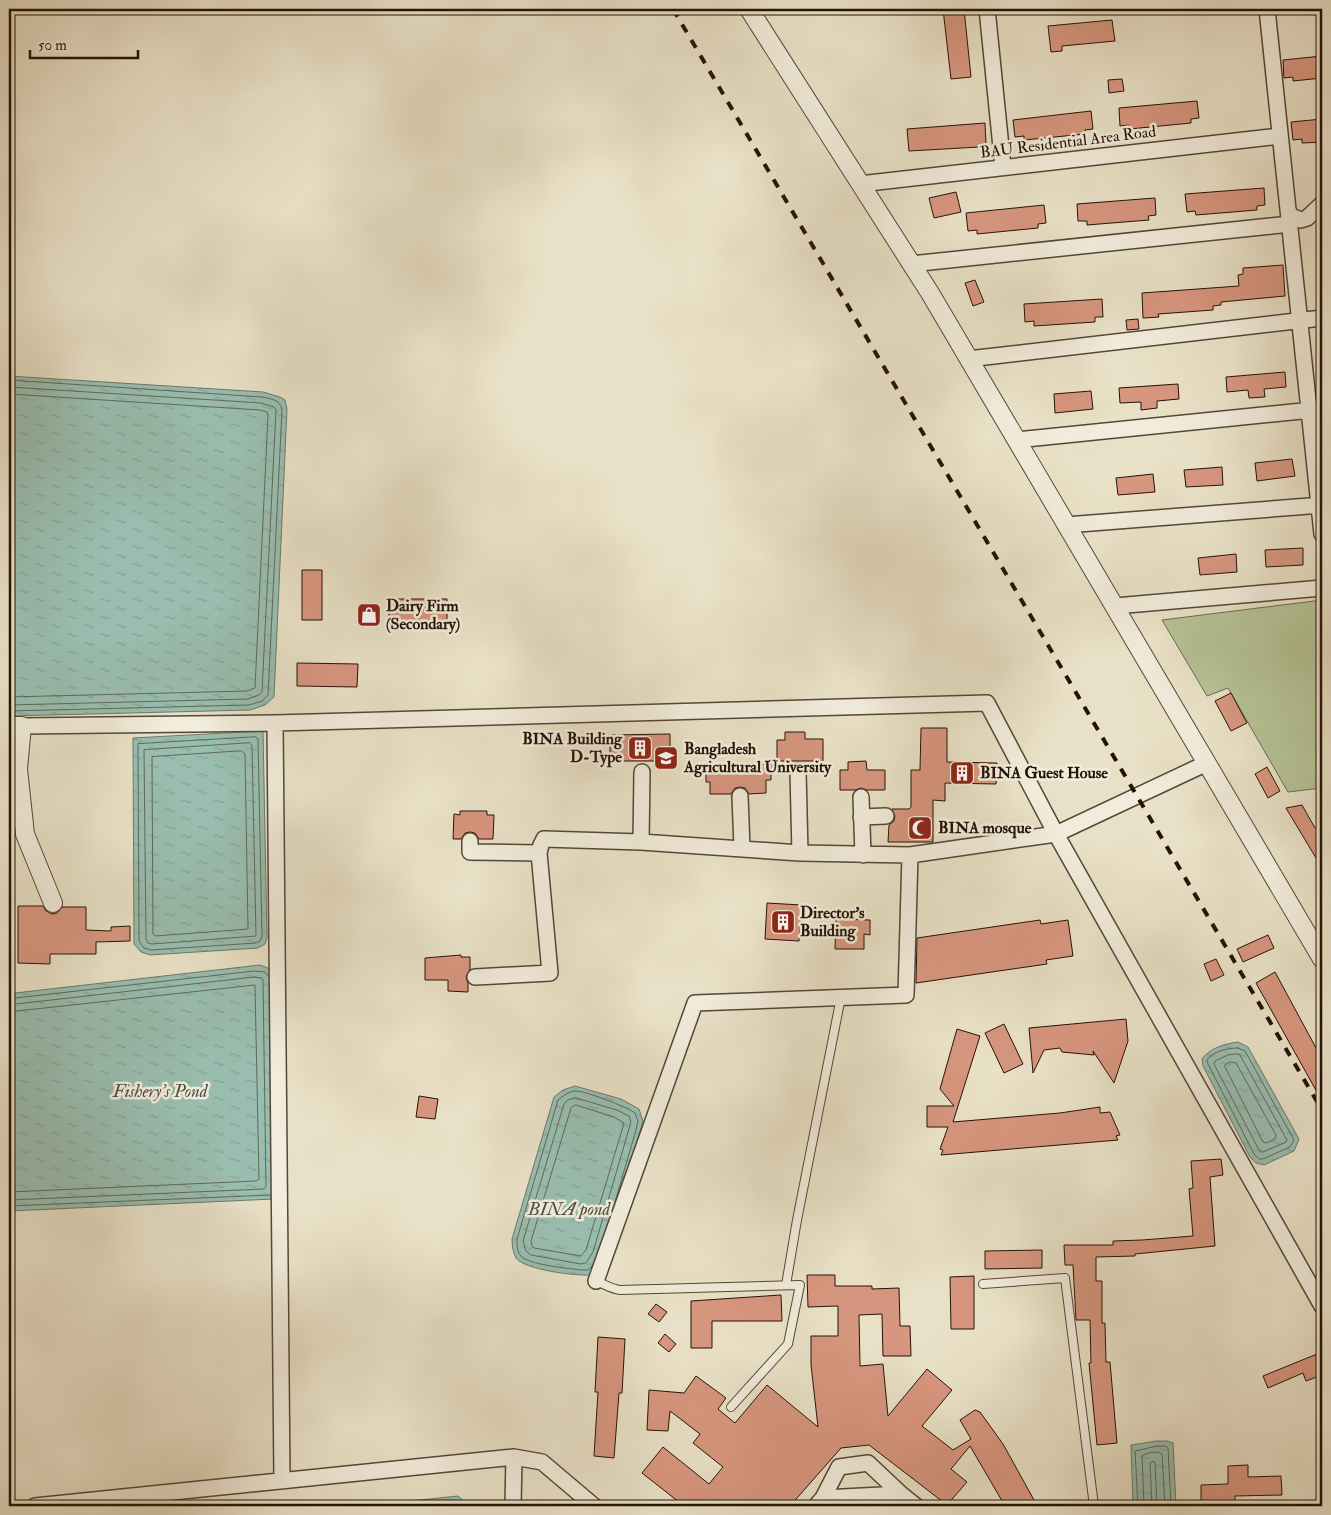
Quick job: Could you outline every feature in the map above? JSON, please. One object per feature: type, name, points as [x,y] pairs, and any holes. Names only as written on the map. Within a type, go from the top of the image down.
[{"type":"street","points":[[748,9],[860,184],[968,359],[1322,959]]},
{"type":"street","points":[[987,9],[1004,168]]},
{"type":"street","points":[[1267,9],[1300,320],[1316,410],[1322,534]]},
{"type":"street","name":"BAU Residential Area Road","points":[[860,184],[1280,136]]},
{"type":"street","points":[[910,264],[1292,216],[1301,220],[1307,218],[1322,204]]},
{"type":"street","points":[[968,359],[1322,318]]},
{"type":"street","points":[[1016,440],[1316,410]]},
{"type":"street","points":[[1066,524],[1321,505]]},
{"type":"street","points":[[1114,606],[1322,588]]},
{"type":"street","points":[[53,904],[25,834],[15,726],[275,722],[987,703],[1056,834],[1322,1306]]},
{"type":"street","points":[[275,722],[282,1481]]},
{"type":"street","points":[[475,977],[550,973],[539,853],[544,839],[641,842],[800,853],[910,855],[1056,834],[1207,763]]},
{"type":"street","points":[[798,771],[800,853]]},
{"type":"street","points":[[641,842],[642,772]]},
{"type":"street","points":[[740,796],[742,848]]},
{"type":"street","points":[[860,797],[863,855]]},
{"type":"street","points":[[861,817],[886,816]]},
{"type":"street","points":[[470,841],[470,852],[539,853]]},
{"type":"street","points":[[596,1281],[695,1003],[906,995],[910,855]]},
{"type":"street","points":[[513,1506],[514,1457]]},
{"type":"street","points":[[35,1506],[514,1457],[542,1462],[594,1506]]},
{"type":"street","points":[[820,1502],[839,1467],[868,1463],[916,1506]]},
{"type":"street","points":[[820,1502],[901,1494]]},
{"type":"lane","points":[[786,1285],[841,997]]},
{"type":"lane","points":[[983,1284],[1065,1278],[1094,1506]]},
{"type":"lane","points":[[596,1281],[612,1289],[620,1290],[800,1285],[788,1344],[732,1407]]},
{"type":"shaded area","points":[[1322,600],[1322,788],[1288,792],[1228,688],[1207,696],[1162,620]]},
{"type":"water","points":[[9,376],[263,392],[285,400],[287,409],[274,697],[265,705],[250,710],[9,716]]},
{"type":"water","points":[[263,731],[267,938],[265,944],[258,948],[150,955],[141,952],[134,944],[133,738]]},
{"type":"water","name":"Fishery's Pond","points":[[260,965],[268,968],[274,976],[274,1199],[9,1211],[9,991],[15,993]]},
{"type":"water","points":[[1238,1042],[1248,1047],[1299,1139],[1294,1151],[1264,1165],[1256,1163],[1250,1157],[1203,1066],[1202,1059],[1213,1049]]},
{"type":"water","name":"BINA pond","points":[[575,1086],[621,1099],[639,1109],[643,1121],[604,1256],[591,1275],[563,1273],[529,1266],[516,1258],[512,1244],[554,1097],[563,1090]]},
{"type":"water","points":[[1157,1441],[1173,1443],[1176,1506],[1133,1506],[1131,1445]]},
{"type":"water","points":[[458,1496],[469,1506],[363,1506]]},
{"type":"building","points":[[943,9],[964,9],[971,77],[951,79]]},
{"type":"building","points":[[1112,20],[1115,41],[1062,46],[1062,51],[1051,52],[1048,26]]},
{"type":"building","points":[[1322,56],[1322,78],[1293,81],[1293,77],[1284,78],[1283,60]]},
{"type":"building","points":[[1122,79],[1124,91],[1109,93],[1108,80]]},
{"type":"building","points":[[1197,101],[1199,118],[1191,119],[1191,123],[1130,129],[1129,125],[1120,126],[1119,108]]},
{"type":"building","points":[[1091,111],[1093,129],[1085,130],[1085,134],[1024,140],[1024,136],[1015,137],[1013,120]]},
{"type":"building","points":[[1322,119],[1322,142],[1302,143],[1302,139],[1293,140],[1291,122]]},
{"type":"building","points":[[985,123],[986,144],[979,144],[979,147],[909,151],[907,129]]},
{"type":"building","points":[[1264,188],[1265,205],[1257,206],[1257,210],[1196,215],[1195,211],[1187,212],[1185,194]]},
{"type":"building","points":[[956,192],[961,212],[934,218],[929,198]]},
{"type":"building","points":[[1155,198],[1156,215],[1148,216],[1149,220],[1087,225],[1087,221],[1078,221],[1077,204]]},
{"type":"building","points":[[1044,205],[1046,223],[1038,224],[1038,228],[977,234],[977,230],[968,231],[966,213]]},
{"type":"building","points":[[1283,265],[1285,296],[1221,302],[1221,305],[1213,306],[1213,310],[1158,314],[1159,317],[1143,318],[1142,293],[1239,286],[1238,275],[1243,274],[1243,268]]},
{"type":"building","points":[[975,280],[984,302],[973,306],[965,283]]},
{"type":"building","points":[[1102,299],[1103,317],[1095,317],[1095,322],[1034,326],[1034,321],[1025,322],[1024,304]]},
{"type":"building","points":[[1138,319],[1139,329],[1127,330],[1126,320]]},
{"type":"building","points":[[1285,372],[1286,387],[1264,389],[1265,397],[1249,398],[1248,390],[1227,392],[1226,377]]},
{"type":"building","points":[[1178,384],[1179,399],[1157,401],[1157,408],[1141,410],[1141,402],[1120,403],[1119,388]]},
{"type":"building","points":[[1091,391],[1093,409],[1055,413],[1054,394]]},
{"type":"building","points":[[1292,459],[1295,476],[1257,481],[1255,463]]},
{"type":"building","points":[[1222,467],[1223,485],[1186,487],[1184,470]]},
{"type":"building","points":[[1153,474],[1155,492],[1118,495],[1116,478]]},
{"type":"building","points":[[1303,548],[1303,565],[1266,567],[1265,550]]},
{"type":"building","points":[[1236,554],[1237,572],[1200,575],[1198,558]]},
{"type":"building","points":[[302,570],[322,570],[322,620],[302,620]]},
{"type":"building","points":[[389,599],[447,599],[447,621],[389,621]]},
{"type":"building","points":[[297,663],[358,664],[357,687],[297,686]]},
{"type":"building","points":[[1231,693],[1247,723],[1231,731],[1215,701]]},
{"type":"building","points":[[921,728],[947,728],[947,762],[997,763],[996,784],[945,783],[945,801],[933,800],[933,842],[888,842],[889,825],[894,821],[895,816],[892,809],[909,809],[911,807],[911,770],[920,770]]},
{"type":"building","points":[[785,732],[805,732],[805,739],[823,739],[823,761],[777,761],[777,740],[785,740]]},
{"type":"building","name":"BINA Building D-Type","points":[[670,734],[670,761],[610,761],[610,735]]},
{"type":"building","points":[[866,761],[867,770],[885,770],[885,790],[861,788],[840,790],[840,770],[848,770],[848,762]]},
{"type":"building","points":[[771,764],[771,780],[766,780],[766,793],[749,794],[745,788],[740,787],[735,788],[731,794],[710,794],[710,782],[706,782],[706,765]]},
{"type":"building","points":[[1267,767],[1280,791],[1268,798],[1255,774]]},
{"type":"building","points":[[1302,805],[1315,828],[1322,827],[1322,868],[1286,808]]},
{"type":"building","points":[[460,811],[487,811],[487,815],[494,815],[493,839],[479,839],[475,833],[470,832],[465,833],[461,839],[453,839],[454,814],[460,815]]},
{"type":"building","name":"Director's Building","points":[[767,903],[801,905],[799,941],[765,939]]},
{"type":"building","points":[[18,906],[43,906],[46,911],[52,914],[57,913],[62,907],[86,907],[86,930],[111,931],[111,927],[130,926],[130,941],[96,942],[96,954],[50,954],[50,964],[18,963]]},
{"type":"building","points":[[836,919],[870,920],[870,935],[864,934],[864,949],[835,949]]},
{"type":"building","points":[[1040,920],[1041,924],[1068,920],[1073,956],[1046,960],[1047,964],[916,983],[917,938]]},
{"type":"building","points":[[1268,935],[1274,948],[1243,962],[1237,949]]},
{"type":"building","points":[[461,955],[461,957],[470,957],[470,969],[466,977],[468,992],[448,991],[448,980],[425,980],[425,958]]},
{"type":"building","points":[[1216,959],[1224,975],[1211,981],[1204,964]]},
{"type":"building","points":[[1275,972],[1322,1059],[1322,1101],[1256,983]]},
{"type":"building","points":[[1126,1019],[1128,1041],[1114,1083],[1093,1051],[1094,1055],[1062,1052],[1060,1048],[1044,1050],[1033,1073],[1029,1028]]},
{"type":"building","points":[[1004,1024],[1023,1064],[1004,1073],[985,1033]]},
{"type":"building","points":[[957,1029],[980,1036],[953,1122],[1060,1113],[1100,1107],[1100,1113],[1110,1112],[1120,1135],[1116,1136],[1118,1140],[941,1155],[943,1150],[940,1149],[948,1127],[927,1127],[927,1106],[954,1106],[940,1089]]},
{"type":"building","points":[[419,1096],[438,1099],[435,1119],[416,1117]]},
{"type":"building","points":[[1221,1159],[1223,1175],[1210,1177],[1215,1246],[1135,1254],[1135,1256],[1096,1257],[1096,1281],[1102,1281],[1102,1323],[1105,1323],[1106,1362],[1110,1362],[1117,1443],[1097,1445],[1089,1363],[1091,1363],[1090,1320],[1076,1320],[1073,1265],[1065,1265],[1064,1245],[1113,1245],[1113,1241],[1193,1236],[1189,1189],[1193,1188],[1191,1161]]},
{"type":"building","points":[[1042,1250],[1042,1268],[985,1269],[985,1251]]},
{"type":"building","points":[[807,1275],[835,1275],[835,1286],[872,1286],[872,1289],[899,1288],[900,1326],[910,1326],[911,1356],[883,1356],[882,1314],[859,1315],[860,1366],[883,1364],[888,1416],[927,1369],[952,1390],[922,1426],[953,1450],[971,1439],[960,1420],[975,1410],[980,1412],[1003,1444],[1034,1500],[1023,1506],[1005,1506],[970,1446],[951,1469],[967,1482],[947,1505],[869,1445],[841,1448],[790,1506],[684,1506],[642,1473],[663,1447],[709,1484],[723,1467],[693,1443],[700,1434],[670,1411],[668,1431],[647,1430],[649,1390],[684,1393],[696,1376],[726,1398],[718,1409],[735,1423],[767,1385],[818,1427],[811,1365],[811,1336],[838,1336],[838,1306],[808,1307]]},
{"type":"building","points":[[974,1276],[974,1329],[951,1329],[950,1277]]},
{"type":"building","points":[[781,1295],[782,1321],[712,1321],[712,1348],[691,1348],[691,1301]]},
{"type":"building","points":[[656,1304],[667,1312],[659,1322],[648,1314]]},
{"type":"building","points":[[665,1334],[676,1344],[669,1352],[658,1343]]},
{"type":"building","points":[[598,1337],[625,1339],[622,1393],[619,1393],[614,1458],[594,1456],[598,1392],[595,1392]]},
{"type":"building","points":[[1322,1352],[1322,1375],[1306,1381],[1303,1373],[1268,1388],[1263,1376]]},
{"type":"building","points":[[1248,1465],[1248,1477],[1281,1476],[1282,1495],[1235,1496],[1235,1502],[1201,1503],[1201,1485],[1228,1484],[1228,1466]]},
{"type":"railway","points":[[673,9],[1322,1110]]},
{"type":"place","name":"Dairy Firm (Secondary)","points":[[369,615]]},
{"type":"place","name":"BINA Building D-Type","points":[[640,748]]},
{"type":"place","name":"Bangladesh Agricultural University","points":[[666,758]]},
{"type":"place","name":"BINA Guest House","points":[[962,773]]},
{"type":"place","name":"BINA mosque","points":[[920,828]]},
{"type":"place","name":"Director's Building","points":[[783,922]]}]
